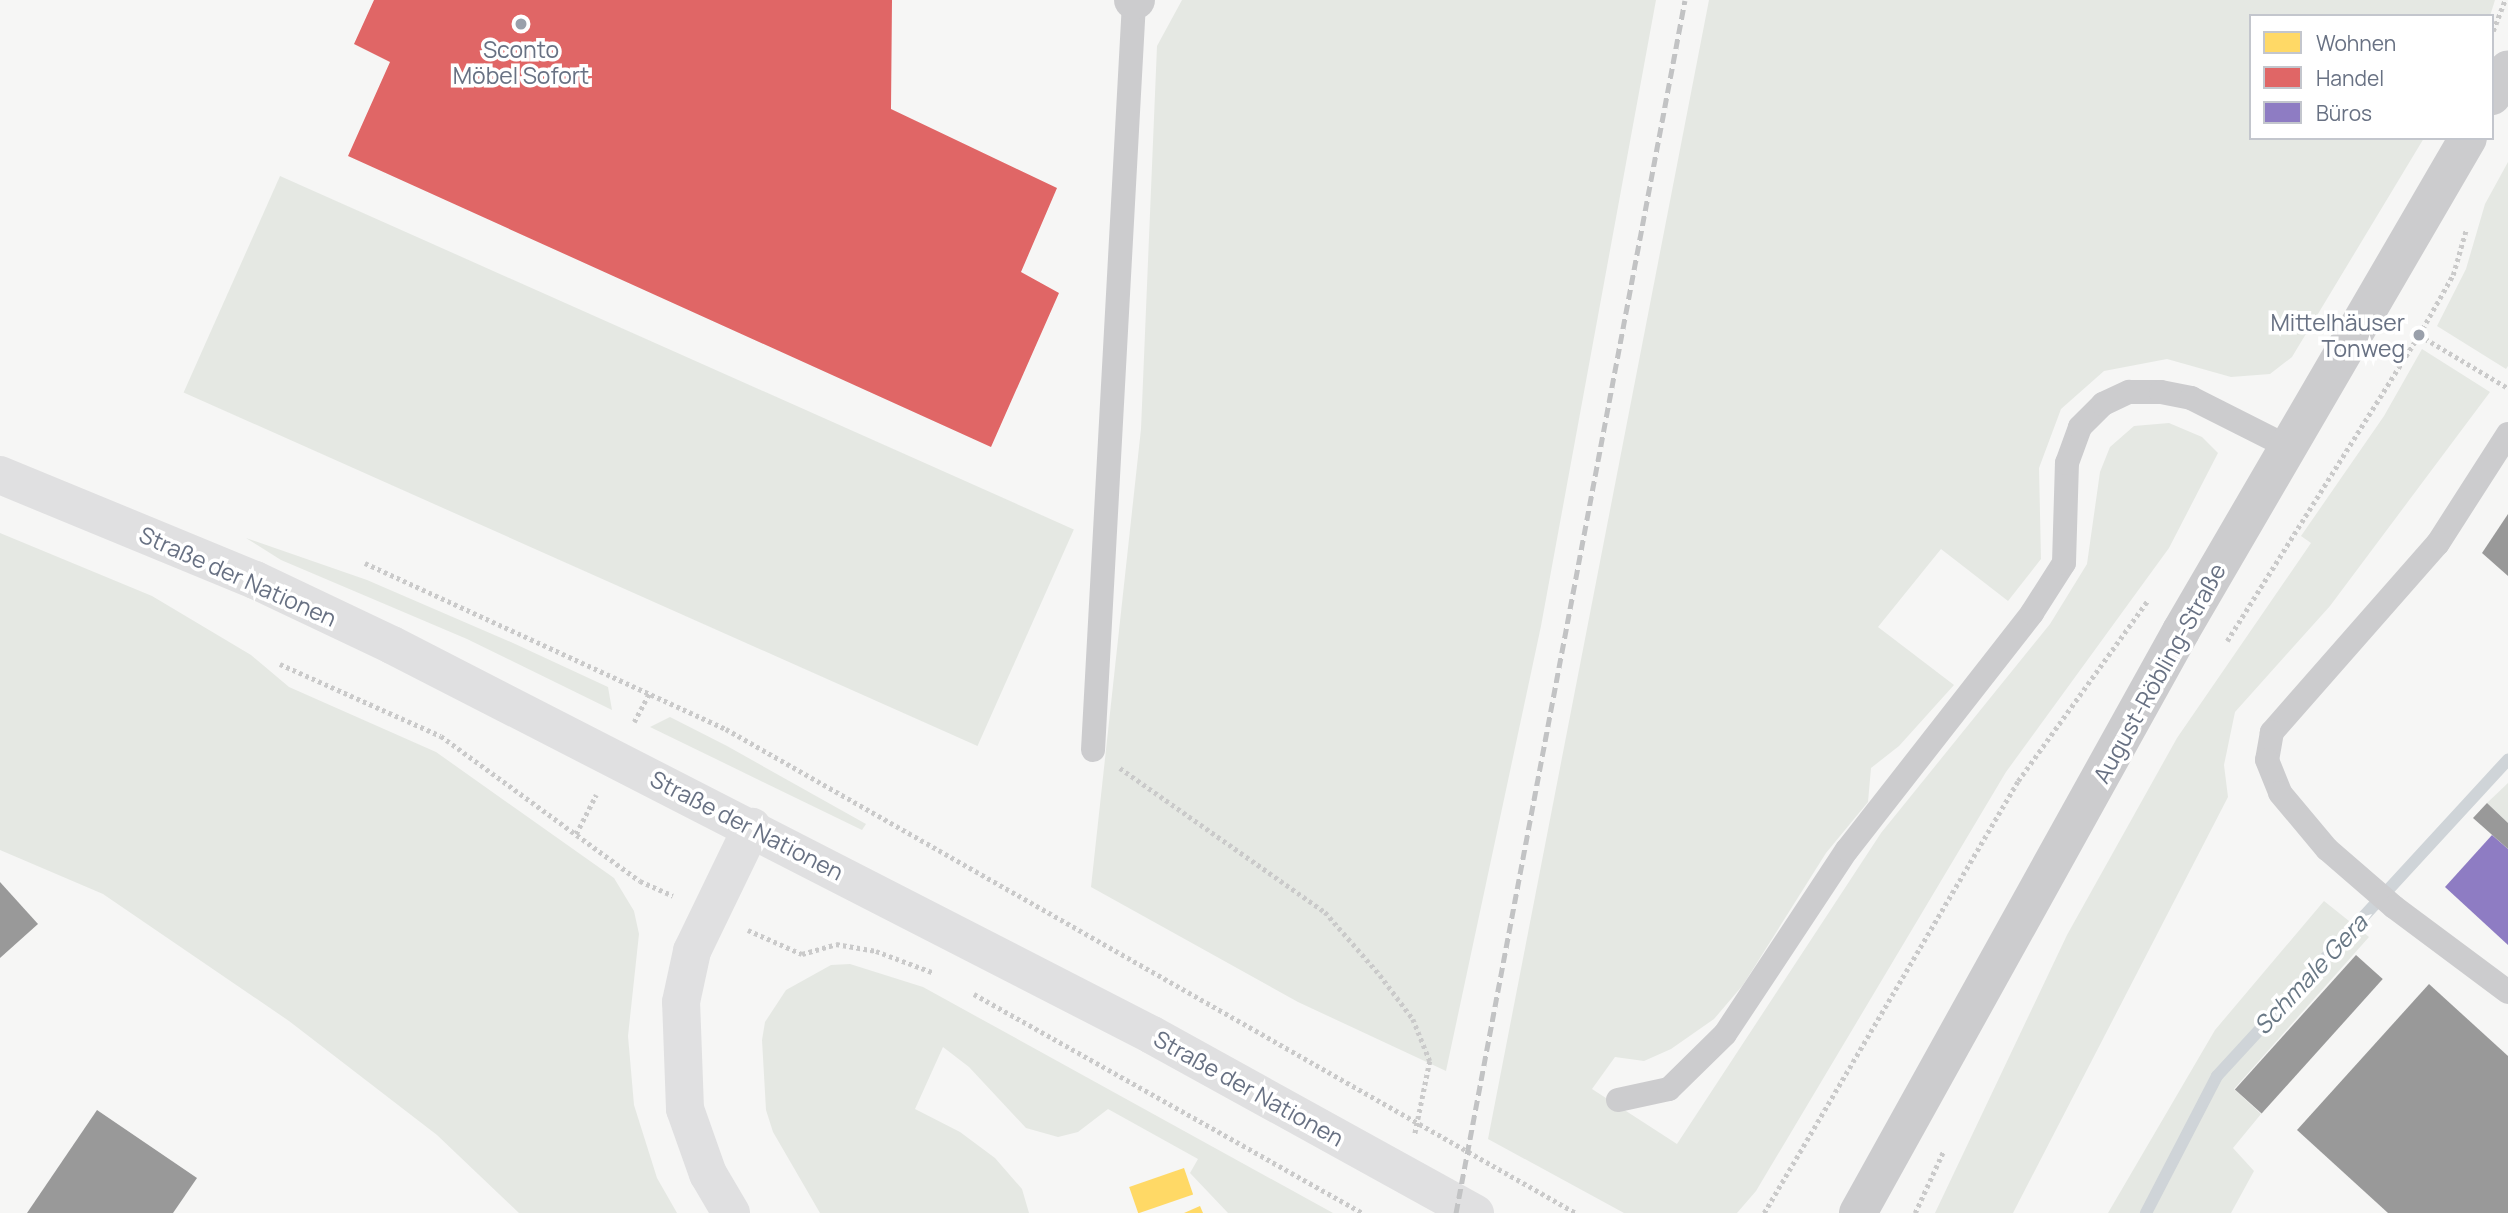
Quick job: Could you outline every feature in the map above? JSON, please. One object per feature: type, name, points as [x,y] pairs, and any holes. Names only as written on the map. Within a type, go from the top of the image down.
[{"type":"main road","name":"Straße der Nationen","points":[[0,475],[255,580],[393,645],[752,827],[1386,1163],[1475,1213]]},
{"type":"main road","points":[[731,1213],[708,1174],[685,1109],[681,1002],[692,951],[752,827]]},
{"type":"street","points":[[2494,93],[2508,69]]},
{"type":"street","name":"August-Röbling-Straße","points":[[1857,1213],[2288,447],[2467,140]]},
{"type":"lane","points":[[1093,750],[1134,1]]},
{"type":"lane","points":[[1618,1100],[1669,1089],[1725,1034],[1847,850],[2032,613],[2064,563],[2067,463],[2081,428],[2103,404],[2129,392],[2191,398],[2288,447]]},
{"type":"lane","points":[[2508,434],[2438,543],[2272,732],[2267,760],[2280,793],[2327,849],[2394,907],[2508,992]]},
{"type":"path","points":[[2494,28],[2505,0]]},
{"type":"path","points":[[2222,649],[2419,335],[2508,388]]},
{"type":"path","points":[[365,563],[726,729],[1576,1213]]},
{"type":"path","points":[[1765,1213],[2018,781],[2152,593]]},
{"type":"path","points":[[280,664],[442,736],[640,881]]},
{"type":"path","points":[[1093,750],[1325,912],[1413,1019],[1430,1060],[1414,1137]]},
{"type":"path","points":[[802,954],[836,944],[876,951],[941,977]]},
{"type":"path","points":[[962,987],[1363,1213]]},
{"type":"path","points":[[1916,1213],[1945,1148]]},
{"type":"shaded area","points":[[1182,0],[1656,0],[1541,626],[1446,1071],[1298,1002],[1091,887],[1141,429],[1157,46]]},
{"type":"shaded area","points":[[1709,0],[2495,0],[2491,14],[2249,14],[2249,140],[2423,140],[2292,357],[2270,374],[2231,377],[2167,359],[2104,371],[2061,409],[2039,468],[2041,559],[2008,601],[1941,549],[1878,627],[1954,685],[1899,746],[1871,768],[1868,802],[1826,853],[1743,985],[1714,1019],[1671,1049],[1644,1061],[1615,1057],[1592,1089],[1677,1144],[1881,833],[2050,624],[2087,564],[2100,472],[2110,447],[2134,426],[2169,423],[2202,437],[2218,453],[2169,548],[2006,772],[1756,1191],[1737,1213],[1624,1213],[1488,1139]]},
{"type":"shaded area","points":[[2508,162],[2506,369],[2437,326],[2466,269],[2485,204]]},
{"type":"shaded area","points":[[280,176],[1074,529],[977,746],[184,393]]},
{"type":"shaded area","points":[[2422,349],[2490,392],[2330,606],[2235,712],[2224,765],[2228,797],[2013,1213],[1935,1213],[2067,935],[2177,738],[2311,543],[2301,536],[2384,416]]},
{"type":"shaded area","points":[[0,533],[152,596],[251,655],[289,687],[436,752],[614,878],[634,911],[639,934],[628,1036],[634,1105],[657,1178],[677,1213],[519,1213],[437,1135],[289,1021],[103,894],[0,850]]},
{"type":"shaded area","points":[[246,538],[367,580],[608,687],[612,710],[467,639],[281,560]]},
{"type":"shaded area","points":[[670,717],[866,824],[862,830],[650,727]]},
{"type":"shaded area","points":[[2508,783],[2508,823],[2487,803]]},
{"type":"shaded area","points":[[2324,901],[2369,937],[2234,1089],[2261,1114],[2233,1148],[2254,1171],[2231,1213],[2108,1213],[2215,1030]]},
{"type":"shaded area","points":[[850,964],[923,987],[1333,1213],[1228,1213],[1190,1173],[1198,1159],[1108,1109],[1078,1132],[1058,1137],[1026,1128],[969,1067],[943,1047],[915,1109],[960,1132],[995,1158],[1022,1189],[1029,1213],[820,1213],[773,1132],[766,1110],[762,1040],[765,1022],[786,990],[831,965]]},
{"type":"building: Wohnen","points":[[1184,1168],[1193,1194],[1138,1213],[1129,1187]]},
{"type":"building: Wohnen","points":[[1200,1206],[1203,1213],[1184,1213]]},
{"type":"building: Handel","points":[[374,0],[892,0],[891,109],[1057,188],[1021,272],[1059,293],[991,447],[348,156],[390,62],[354,44]]},
{"type":"building: Büros","points":[[2492,835],[2508,849],[2508,945],[2445,887]]},
{"type":"building: Industrie","points":[[2508,514],[2508,576],[2482,553]]},
{"type":"building: Industrie","points":[[2487,803],[2508,823],[2508,849],[2473,818]]},
{"type":"building: Industrie","points":[[0,882],[38,924],[0,958]]},
{"type":"building: Industrie","points":[[2356,955],[2383,979],[2262,1114],[2235,1090]]},
{"type":"building: Industrie","points":[[2429,984],[2508,1056],[2508,1213],[2388,1213],[2297,1130]]},
{"type":"building: Industrie","points":[[97,1110],[197,1178],[173,1213],[27,1213]]},
{"type":"waterway","name":"Schmale Gera","points":[[2146,1213],[2217,1076],[2508,759]]},
{"type":"railway","points":[[1456,1213],[1685,0]]},
{"type":"place","name":"Sconto Möbel Sofort","points":[[521,24]]},
{"type":"place","name":"Mittelhäuser Tonweg","points":[[2419,335]]}]
